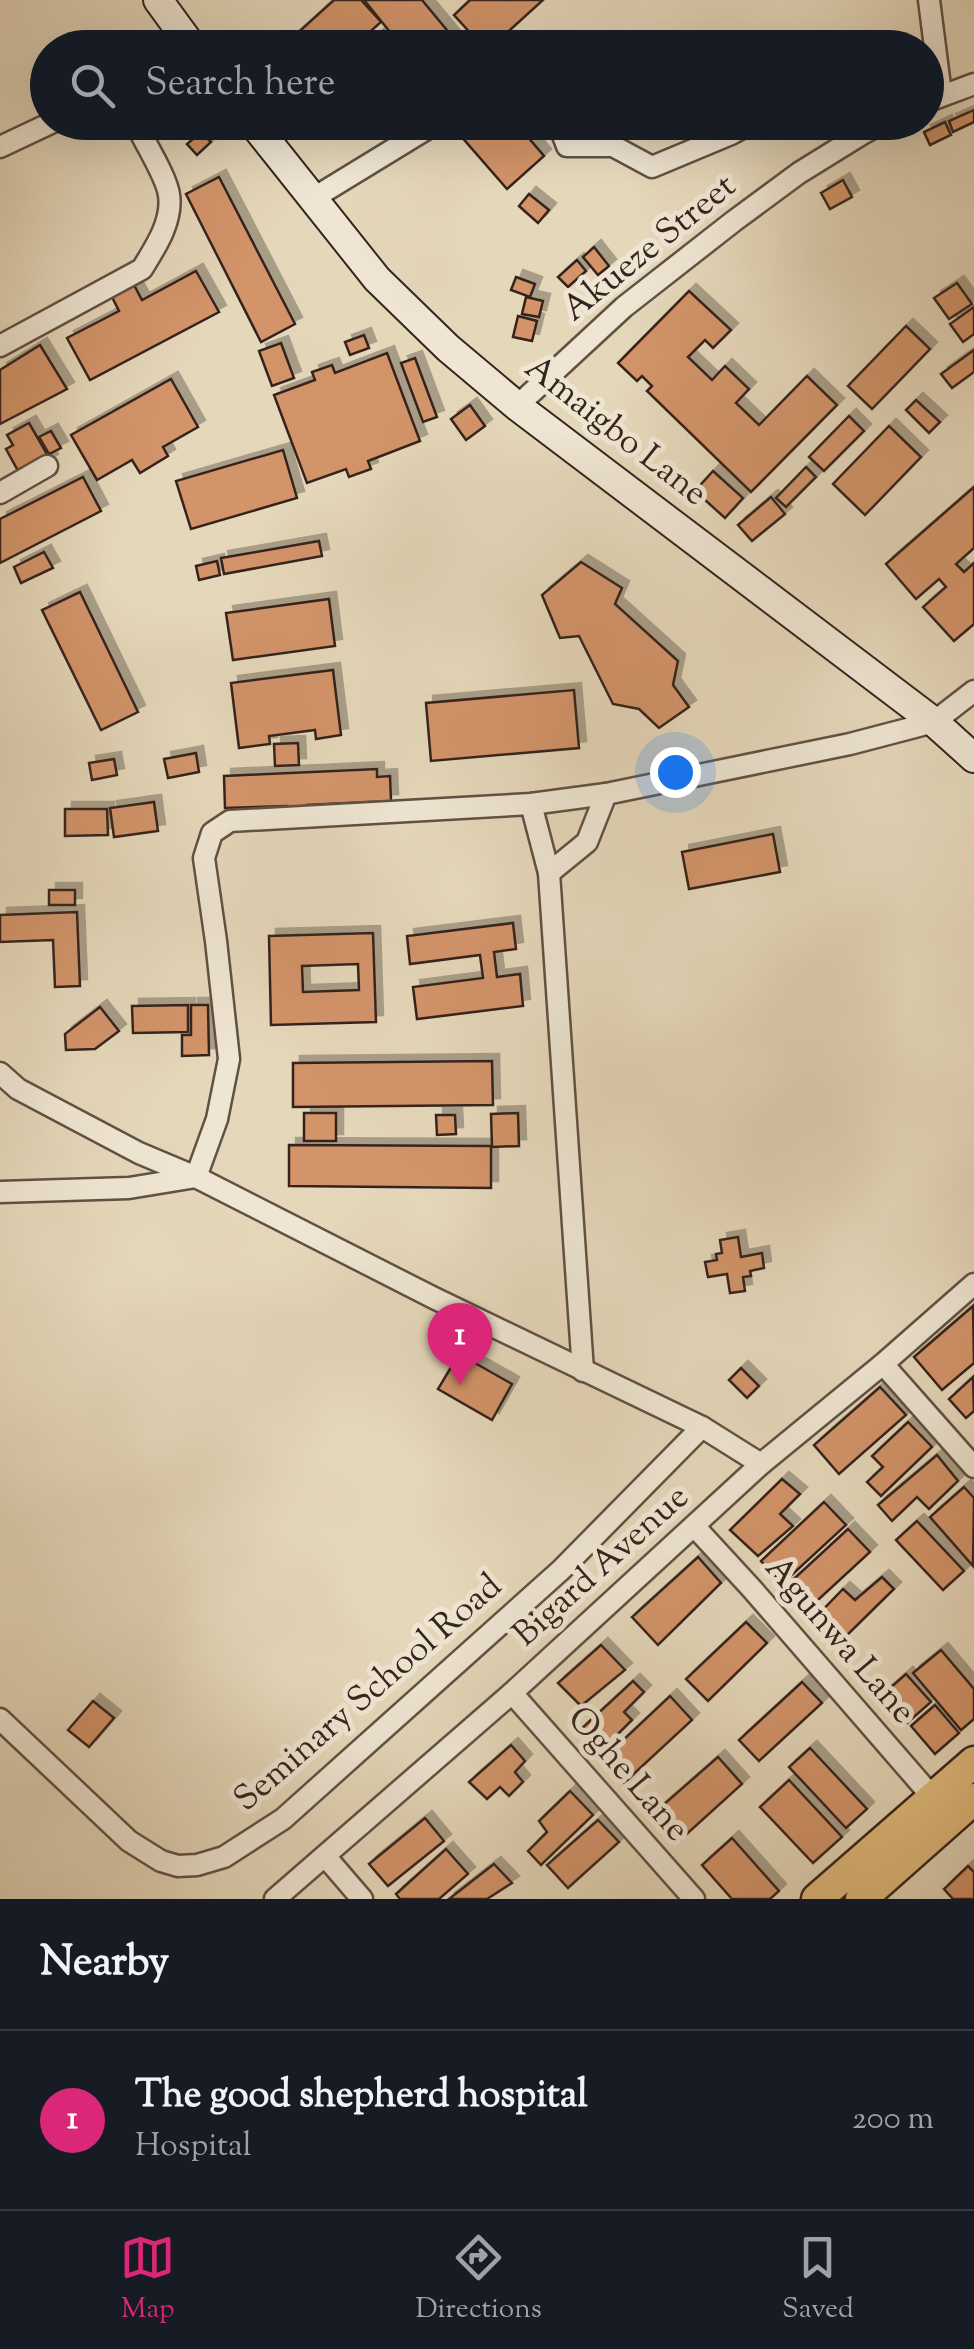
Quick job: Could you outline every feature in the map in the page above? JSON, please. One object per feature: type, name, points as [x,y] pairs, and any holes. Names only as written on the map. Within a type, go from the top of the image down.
[{"type":"main road","points":[[158,0],[180,30]]},
{"type":"main road","name":"Amaigbo Lane","points":[[266,140],[377,279],[410,314],[517,406],[934,722],[974,758]]},
{"type":"main road","points":[[861,1899],[953,1805],[974,1762]]},
{"type":"main road","points":[[817,1899],[953,1805]]},
{"type":"street","points":[[929,0],[931,30]]},
{"type":"street","points":[[944,94],[974,84]]},
{"type":"street","points":[[0,147],[30,133]]},
{"type":"street","points":[[0,346],[142,269],[164,228],[170,192],[143,140]]},
{"type":"street","points":[[312,199],[409,140]]},
{"type":"street","points":[[565,140],[567,146],[613,146],[652,167],[717,140]]},
{"type":"street","name":"Akueze Street","points":[[517,406],[624,307],[798,173],[852,140]]},
{"type":"street","points":[[0,493],[46,466]]},
{"type":"street","points":[[196,1177],[217,1120],[229,1059],[204,858],[212,833],[230,821],[531,804],[606,794],[850,744],[934,722],[974,691]]},
{"type":"street","points":[[549,873],[587,842],[606,794]]},
{"type":"street","points":[[531,804],[549,873],[584,1371]]},
{"type":"street","points":[[0,1073],[18,1088],[122,1144],[702,1428],[761,1464]]},
{"type":"street","points":[[0,1192],[129,1188],[196,1177]]},
{"type":"street","name":"Bigard Avenue","points":[[275,1899],[512,1693],[761,1464],[974,1284]]},
{"type":"street","points":[[883,1364],[974,1468]]},
{"type":"street","name":"Seminary School Road","points":[[0,1719],[129,1841],[161,1861],[178,1866],[224,1857],[283,1819],[561,1570],[702,1428]]},
{"type":"street","name":"Agunwa Lane","points":[[695,1527],[953,1805]]},
{"type":"street","name":"Oghe Lane","points":[[512,1693],[694,1899]]},
{"type":"street","points":[[325,1856],[362,1899]]},
{"type":"building","points":[[334,0],[361,0],[381,22],[372,30],[301,30]]},
{"type":"building","points":[[364,0],[422,0],[447,30],[388,30]]},
{"type":"building","points":[[470,0],[543,0],[510,30],[468,30],[454,15]]},
{"type":"building","points":[[974,110],[974,122],[953,132],[949,121]]},
{"type":"building","points":[[944,122],[951,135],[944,138]]},
{"type":"building","points":[[192,140],[211,142],[197,155],[187,144]]},
{"type":"building","points":[[464,140],[530,140],[544,156],[507,189]]},
{"type":"building","points":[[219,177],[295,324],[261,342],[186,194]]},
{"type":"building","points":[[843,180],[852,197],[830,209],[821,193]]},
{"type":"building","points":[[529,194],[549,210],[538,223],[519,206]]},
{"type":"building","points":[[594,247],[609,266],[598,275],[583,257]]},
{"type":"building","points":[[577,260],[586,271],[568,287],[558,277]]},
{"type":"building","points":[[196,271],[219,312],[90,380],[67,338],[119,311],[112,297],[134,285],[142,300]]},
{"type":"building","points":[[516,277],[535,284],[530,297],[511,290]]},
{"type":"building","points":[[957,283],[972,304],[949,319],[934,298]]},
{"type":"building","points":[[689,291],[731,330],[713,348],[705,340],[688,357],[712,380],[725,366],[749,389],[736,403],[759,425],[807,376],[837,405],[751,492],[647,391],[652,386],[642,376],[637,381],[618,363]]},
{"type":"building","points":[[526,297],[543,301],[539,317],[522,314]]},
{"type":"building","points":[[974,307],[974,334],[963,342],[950,324]]},
{"type":"building","points":[[518,316],[537,321],[532,341],[513,337]]},
{"type":"building","points":[[906,326],[930,349],[872,409],[848,386]]},
{"type":"building","points":[[364,335],[369,348],[350,355],[345,342]]},
{"type":"building","points":[[281,343],[294,378],[272,386],[259,351]]},
{"type":"building","points":[[40,345],[67,389],[0,424],[0,370]]},
{"type":"building","points":[[974,350],[974,372],[952,388],[941,374]]},
{"type":"building","points":[[387,353],[420,441],[368,461],[371,469],[349,477],[346,469],[307,483],[274,395],[315,380],[312,372],[332,365],[335,373]]},
{"type":"building","points":[[415,358],[437,417],[423,422],[401,363]]},
{"type":"building","points":[[171,379],[198,427],[163,447],[168,456],[140,473],[132,460],[97,480],[71,435]]},
{"type":"building","points":[[916,400],[940,422],[929,433],[906,410]]},
{"type":"building","points":[[470,405],[485,426],[466,440],[451,419]]},
{"type":"building","points":[[849,416],[864,431],[824,471],[809,457]]},
{"type":"building","points":[[29,423],[51,461],[22,478],[6,449],[13,445],[7,435]]},
{"type":"building","points":[[889,426],[921,457],[865,515],[833,484]]},
{"type":"building","points":[[51,431],[61,448],[49,454],[39,437]]},
{"type":"building","points":[[283,450],[297,498],[191,529],[176,481]]},
{"type":"building","points":[[806,467],[816,477],[786,507],[776,498]]},
{"type":"building","points":[[713,471],[743,498],[725,518],[695,491]]},
{"type":"building","points":[[83,477],[101,511],[0,563],[0,519]]},
{"type":"building","points":[[974,487],[974,548],[956,564],[964,572],[974,563],[974,624],[954,641],[923,607],[946,587],[939,579],[916,599],[886,564]]},
{"type":"building","points":[[771,497],[785,514],[752,541],[738,525]]},
{"type":"building","points":[[319,541],[322,556],[224,574],[221,558]]},
{"type":"building","points":[[44,552],[53,568],[21,583],[14,567]]},
{"type":"building","points":[[217,561],[220,575],[199,580],[196,566]]},
{"type":"building","points":[[581,562],[622,588],[615,604],[678,661],[673,685],[689,707],[659,728],[639,709],[613,704],[579,636],[560,638],[542,595]]},
{"type":"building","points":[[80,592],[138,712],[101,730],[42,610]]},
{"type":"building","points":[[329,599],[335,646],[233,660],[226,613]]},
{"type":"building","points":[[333,670],[341,735],[316,739],[315,730],[269,736],[270,744],[239,748],[231,683]]},
{"type":"building","points":[[574,690],[579,748],[431,761],[426,703]]},
{"type":"building","points":[[298,743],[299,765],[275,766],[274,744]]},
{"type":"building","points":[[196,753],[199,772],[168,778],[164,759]]},
{"type":"building","points":[[114,759],[117,775],[92,780],[89,763]]},
{"type":"building","points":[[377,769],[377,777],[390,776],[391,801],[307,805],[307,814],[287,814],[287,806],[225,808],[224,776]]},
{"type":"building","points":[[154,802],[158,831],[114,837],[110,808]]},
{"type":"building","points":[[65,809],[107,809],[108,835],[65,836]]},
{"type":"building","points":[[773,834],[780,872],[689,889],[682,852]]},
{"type":"building","points":[[49,890],[75,890],[75,905],[49,905]]},
{"type":"building","points":[[77,912],[80,986],[55,987],[53,940],[0,942],[0,915]]},
{"type":"building","points":[[513,923],[516,949],[494,952],[497,977],[520,974],[523,1006],[417,1019],[413,987],[483,978],[480,955],[410,964],[407,936]]},
{"type":"building","points":[[373,933],[376,1022],[271,1025],[269,936]],"holes":[[[358,964],[359,990],[303,992],[302,966]]]},
{"type":"building","points":[[188,1005],[188,1032],[133,1033],[132,1006]]},
{"type":"building","points":[[191,1005],[208,1005],[209,1055],[182,1056],[182,1035],[191,1035]]},
{"type":"building","points":[[100,1007],[119,1031],[95,1049],[66,1050],[65,1034]]},
{"type":"building","points":[[492,1061],[493,1105],[293,1107],[293,1063]]},
{"type":"building","points":[[304,1113],[336,1113],[336,1141],[304,1141]]},
{"type":"building","points":[[518,1113],[519,1146],[492,1147],[491,1114]]},
{"type":"building","points":[[436,1115],[455,1115],[456,1134],[437,1135]]},
{"type":"building","points":[[289,1145],[491,1146],[491,1188],[289,1186]]},
{"type":"building","points":[[738,1237],[741,1257],[762,1253],[764,1268],[743,1277],[745,1291],[730,1293],[727,1274],[708,1277],[705,1262],[717,1260],[716,1254],[722,1253],[720,1240]]},
{"type":"building","points":[[973,1306],[974,1363],[942,1390],[914,1357]]},
{"type":"building","points":[[459,1354],[512,1384],[492,1420],[438,1389]]},
{"type":"building","points":[[741,1368],[759,1386],[747,1398],[729,1380]]},
{"type":"building","points":[[973,1377],[974,1411],[966,1418],[949,1399]]},
{"type":"building","points":[[880,1387],[906,1415],[839,1474],[814,1445]]},
{"type":"building","points":[[908,1422],[932,1447],[881,1496],[867,1482],[883,1467],[872,1456]]},
{"type":"building","points":[[937,1455],[958,1481],[929,1509],[917,1497],[892,1521],[878,1505]]},
{"type":"building","points":[[782,1479],[800,1494],[780,1514],[793,1526],[758,1556],[730,1530]]},
{"type":"building","points":[[964,1487],[974,1498],[973,1566],[930,1517]]},
{"type":"building","points":[[824,1502],[846,1525],[782,1584],[761,1561]]},
{"type":"building","points":[[917,1521],[964,1571],[943,1590],[896,1540]]},
{"type":"building","points":[[848,1529],[870,1552],[806,1611],[784,1588]]},
{"type":"building","points":[[698,1557],[721,1583],[658,1645],[632,1617]]},
{"type":"building","points":[[882,1577],[894,1589],[837,1645],[814,1619],[843,1589],[855,1600]]},
{"type":"building","points":[[746,1622],[767,1643],[708,1701],[686,1679]]},
{"type":"building","points":[[601,1645],[625,1670],[581,1706],[558,1683]]},
{"type":"building","points":[[941,1650],[974,1689],[974,1719],[961,1730],[913,1673]]},
{"type":"building","points":[[906,1674],[931,1702],[907,1723],[882,1695]]},
{"type":"building","points":[[633,1681],[644,1692],[624,1712],[632,1720],[600,1752],[580,1730]]},
{"type":"building","points":[[802,1682],[822,1703],[759,1761],[739,1740]]},
{"type":"building","points":[[670,1696],[692,1720],[624,1783],[602,1760]]},
{"type":"building","points":[[93,1701],[114,1718],[89,1747],[68,1730]]},
{"type":"building","points":[[935,1705],[959,1733],[935,1754],[911,1726]]},
{"type":"building","points":[[511,1745],[525,1761],[515,1772],[523,1782],[509,1796],[500,1787],[487,1799],[469,1782]]},
{"type":"building","points":[[810,1748],[867,1809],[846,1828],[789,1767]]},
{"type":"building","points":[[718,1757],[742,1784],[679,1841],[654,1813]]},
{"type":"building","points":[[789,1780],[842,1837],[813,1863],[760,1807]]},
{"type":"building","points":[[570,1791],[593,1815],[541,1865],[528,1851],[547,1832],[539,1821]]},
{"type":"building","points":[[425,1818],[444,1841],[388,1886],[369,1864]]},
{"type":"building","points":[[598,1820],[619,1842],[568,1888],[547,1865]]},
{"type":"building","points":[[732,1838],[779,1891],[770,1899],[732,1899],[702,1865]]},
{"type":"building","points":[[446,1849],[468,1874],[439,1899],[400,1899],[396,1894]]},
{"type":"building","points":[[494,1864],[512,1883],[487,1899],[449,1899]]},
{"type":"building","points":[[968,1866],[974,1872],[974,1899],[953,1899],[944,1889]]},
{"type":"place","name":"The good shepherd hospital","points":[[460,1385]]}]
